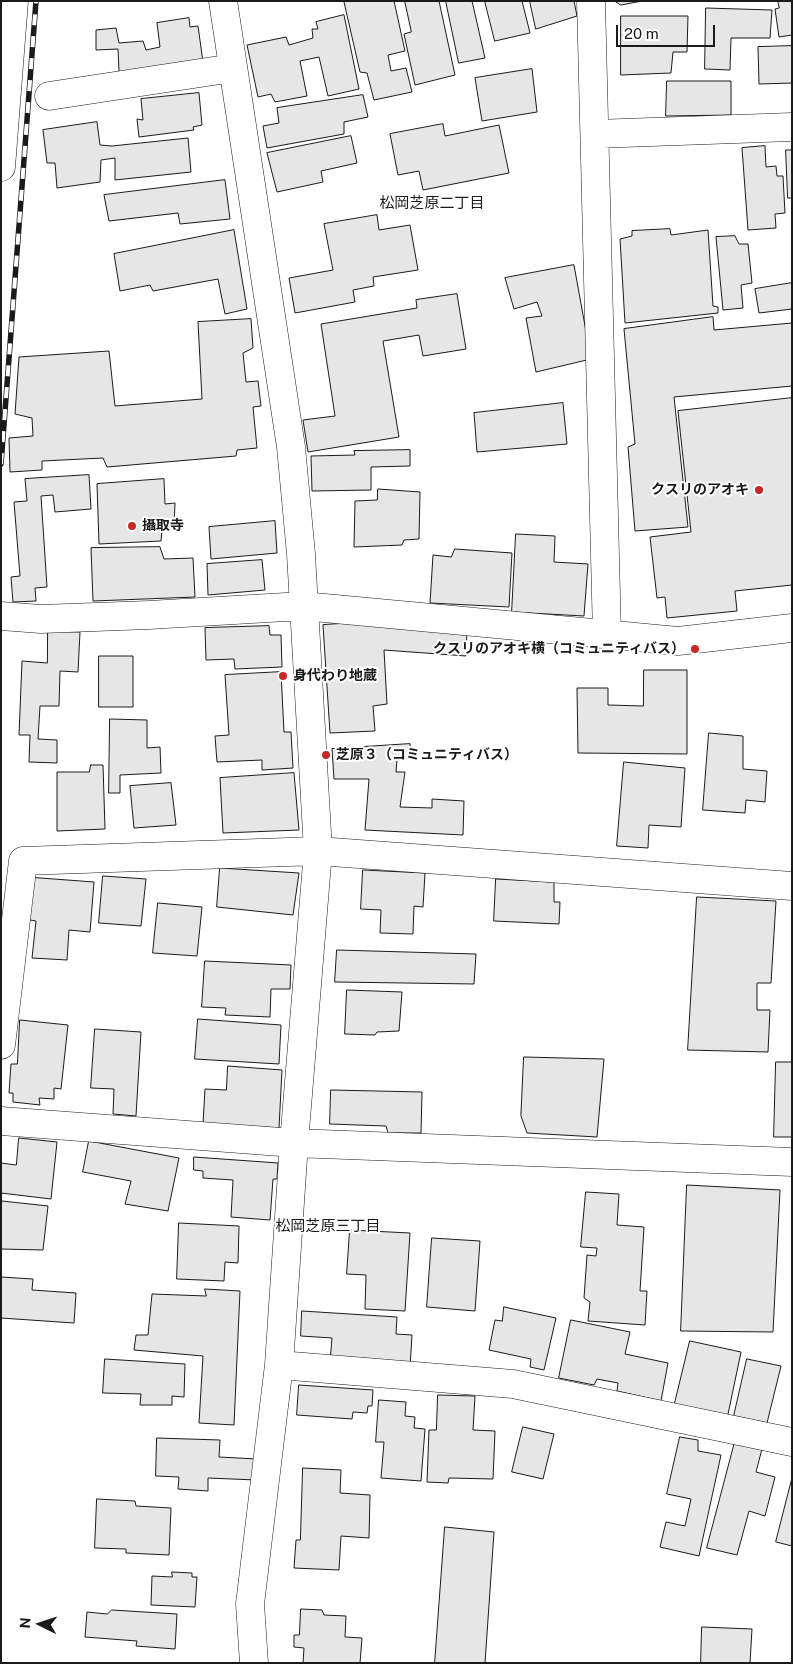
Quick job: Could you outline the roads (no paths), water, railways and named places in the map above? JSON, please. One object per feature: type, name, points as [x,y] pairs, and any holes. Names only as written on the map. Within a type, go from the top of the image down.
[{"type":"street","points":[[1,168],[4,98],[14,1]]},
{"type":"street","points":[[223,1],[291,446],[301,554],[318,851],[294,1143],[279,1364],[250,1604],[254,1663]]},
{"type":"street","points":[[592,1],[607,635]]},
{"type":"street","points":[[49,96],[233,68]]},
{"type":"street","points":[[595,134],[792,128]]},
{"type":"street","points":[[1,616],[50,619],[303,606],[678,640],[792,628]]},
{"type":"street","points":[[1,1045],[23,861],[318,851],[792,886]]},
{"type":"street","points":[[1,1121],[294,1143],[792,1162]]},
{"type":"street","points":[[279,1364],[513,1384],[792,1442]]},
{"type":"railway","points":[[1,464],[36,1]]},
{"type":"place","name":"クスリのアオキ","points":[[759,490]]},
{"type":"place","name":"攝取寺","points":[[132,526]]},
{"type":"place","name":"クスリのアオキ横（コミュニティバス）","points":[[695,649]]},
{"type":"place","name":"身代わり地蔵","points":[[283,676]]},
{"type":"place","name":"芝原３（コミュニティバス）","points":[[326,755]]},
{"type":"district","name":"松岡芝原二丁目","points":[[432,203]]},
{"type":"district","name":"松岡芝原三丁目","points":[[328,1226]]}]
